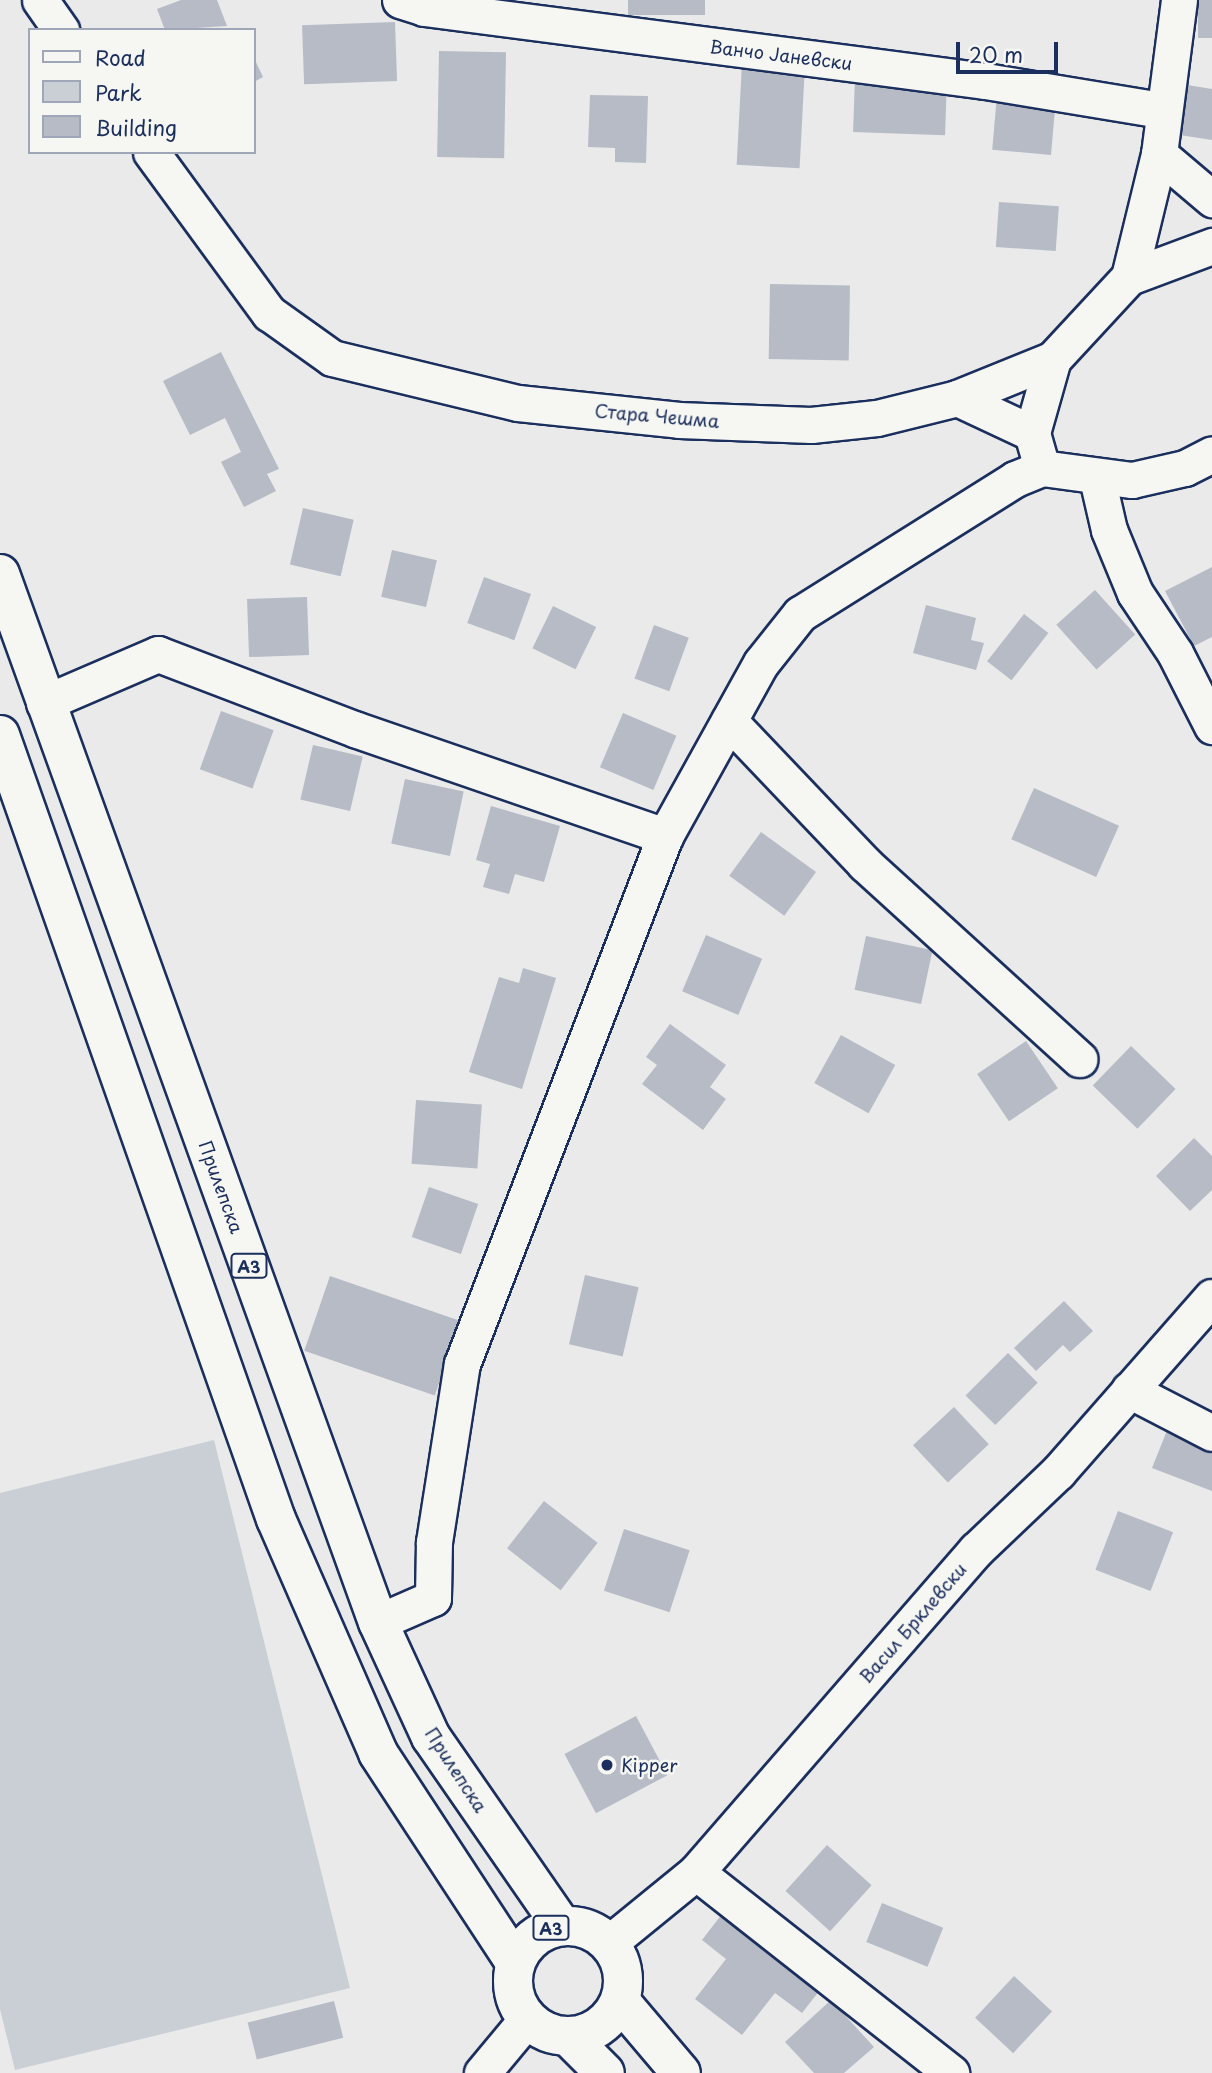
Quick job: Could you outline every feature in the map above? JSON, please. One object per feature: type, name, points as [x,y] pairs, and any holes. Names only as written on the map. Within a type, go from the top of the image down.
[{"type":"main road","name":"Прилепска","points":[[0,574],[44,703],[378,1622],[431,1737],[562,1926]]},
{"type":"main road","name":"A3","points":[[0,735],[276,1519],[378,1753],[515,1962],[533,1937],[562,1926],[579,1926],[609,1943]]},
{"type":"main road","points":[[515,1962],[513,1992],[527,2019],[553,2035],[569,2036],[600,2026],[620,2001],[623,1970],[609,1943]]},
{"type":"main road","points":[[620,2001],[681,2073]]},
{"type":"main road","points":[[569,2036],[605,2073]]},
{"type":"street","points":[[40,0],[60,28]]},
{"type":"street","name":"Ванчо Јаневски","points":[[400,0],[424,8],[986,81],[1162,110]]},
{"type":"street","points":[[1129,277],[1159,154],[1162,110],[1180,0]]},
{"type":"street","name":"Стара Чешма","points":[[152,154],[269,313],[332,358],[518,403],[679,420],[811,425],[877,418],[957,398],[1053,359],[1129,277],[1212,246]]},
{"type":"street","points":[[1159,154],[1212,199]]},
{"type":"street","points":[[1042,468],[1032,433],[1053,359]]},
{"type":"street","points":[[957,398],[1032,433]]},
{"type":"street","points":[[378,1622],[433,1598],[434,1542],[462,1364],[665,836],[761,663],[800,614],[890,554],[1015,479],[1042,468],[1097,478],[1132,480],[1185,468],[1212,454]]},
{"type":"street","points":[[1097,478],[1109,530],[1135,593],[1175,653],[1212,726]]},
{"type":"street","points":[[44,703],[158,654],[356,730],[665,836]]},
{"type":"street","points":[[729,721],[865,864],[1079,1059]]},
{"type":"street","name":"Васил Брклевски","points":[[609,1943],[696,1872],[976,1550],[1058,1472],[1212,1297]]},
{"type":"street","points":[[1129,1390],[1212,1433]]},
{"type":"street","points":[[696,1872],[951,2073]]},
{"type":"street","points":[[482,2073],[527,2019]]},
{"type":"green space","points":[[214,1440],[350,1988],[15,2070],[0,2009],[0,1493]]},
{"type":"building","points":[[181,0],[217,0],[227,26],[164,28],[157,9]]},
{"type":"building","points":[[628,0],[705,0],[705,15],[628,15]]},
{"type":"building","points":[[1198,0],[1212,0],[1212,38],[1198,38]]},
{"type":"building","points":[[395,22],[397,81],[304,84],[302,25]]},
{"type":"building","points":[[439,51],[506,52],[504,158],[437,157]]},
{"type":"building","points":[[256,62],[263,77],[256,81]]},
{"type":"building","points":[[742,63],[805,66],[800,168],[737,165]]},
{"type":"building","points":[[855,77],[947,80],[945,135],[853,132]]},
{"type":"building","points":[[1175,83],[1212,89],[1212,140],[1167,133]]},
{"type":"building","points":[[590,95],[648,96],[646,163],[615,162],[615,148],[588,147]]},
{"type":"building","points":[[997,95],[1056,100],[1051,155],[992,150]]},
{"type":"building","points":[[999,202],[1059,206],[1056,251],[996,247]]},
{"type":"building","points":[[770,284],[850,285],[849,360],[769,359]]},
{"type":"building","points":[[221,352],[279,469],[267,474],[276,491],[244,507],[221,462],[241,452],[225,418],[190,435],[163,381]]},
{"type":"building","points":[[303,508],[354,520],[341,576],[290,565]]},
{"type":"building","points":[[392,550],[437,560],[426,607],[381,597]]},
{"type":"building","points":[[1212,567],[1212,637],[1194,646],[1165,591]]},
{"type":"building","points":[[484,577],[531,594],[514,640],[467,623]]},
{"type":"building","points":[[1095,590],[1135,635],[1097,669],[1056,625]]},
{"type":"building","points":[[307,597],[309,655],[249,657],[247,599]]},
{"type":"building","points":[[926,605],[976,618],[971,640],[984,643],[976,670],[913,653]]},
{"type":"building","points":[[553,606],[596,627],[576,669],[532,648]]},
{"type":"building","points":[[1024,614],[1048,633],[1011,680],[987,661]]},
{"type":"building","points":[[654,625],[689,638],[669,691],[635,679]]},
{"type":"building","points":[[221,711],[274,730],[252,788],[200,769]]},
{"type":"building","points":[[623,713],[676,736],[653,790],[600,767]]},
{"type":"building","points":[[313,745],[363,756],[350,811],[300,800]]},
{"type":"building","points":[[405,779],[464,791],[450,856],[391,844]]},
{"type":"building","points":[[1034,788],[1119,826],[1096,877],[1011,839]]},
{"type":"building","points":[[491,806],[560,826],[544,882],[515,874],[509,894],[483,887],[490,864],[476,860]]},
{"type":"building","points":[[761,832],[816,872],[784,916],[729,876]]},
{"type":"building","points":[[706,935],[762,959],[738,1015],[682,991]]},
{"type":"building","points":[[866,936],[933,950],[921,1004],[855,990]]},
{"type":"building","points":[[523,968],[556,978],[522,1089],[469,1072],[499,977],[519,983]]},
{"type":"building","points":[[670,1024],[726,1065],[710,1087],[726,1099],[703,1130],[642,1084],[657,1065],[646,1057]]},
{"type":"building","points":[[841,1035],[895,1065],[869,1113],[814,1083]]},
{"type":"building","points":[[1026,1041],[1058,1088],[1009,1121],[977,1074]]},
{"type":"building","points":[[1131,1046],[1176,1089],[1137,1129],[1093,1086]]},
{"type":"building","points":[[416,1100],[482,1105],[477,1168],[412,1164]]},
{"type":"building","points":[[1194,1138],[1212,1156],[1212,1190],[1190,1211],[1156,1176]]},
{"type":"building","points":[[429,1187],[478,1204],[461,1254],[412,1237]]},
{"type":"building","points":[[585,1275],[639,1287],[623,1357],[569,1344]]},
{"type":"building","points":[[330,1276],[460,1321],[435,1396],[304,1351]]},
{"type":"building","points":[[1064,1301],[1093,1331],[1070,1352],[1063,1345],[1036,1371],[1014,1348]]},
{"type":"building","points":[[1008,1353],[1038,1383],[995,1425],[966,1395]]},
{"type":"building","points":[[954,1407],[989,1444],[948,1482],[913,1445]]},
{"type":"building","points":[[1168,1428],[1212,1444],[1212,1491],[1152,1468]]},
{"type":"building","points":[[544,1501],[598,1543],[561,1590],[507,1548]]},
{"type":"building","points":[[1118,1511],[1173,1532],[1151,1591],[1095,1570]]},
{"type":"building","points":[[624,1529],[690,1550],[670,1612],[604,1591]]},
{"type":"building","points":[[636,1716],[667,1775],[596,1813],[564,1754]]},
{"type":"building","points":[[827,1845],[872,1885],[830,1931],[786,1891]]},
{"type":"building","points":[[882,1903],[943,1928],[927,1967],[866,1942]]},
{"type":"building","points":[[722,1914],[820,1990],[802,2013],[775,1993],[742,2035],[695,1999],[726,1959],[702,1940]]},
{"type":"building","points":[[1014,1976],[1052,2011],[1013,2053],[975,2018]]},
{"type":"building","points":[[831,2000],[874,2047],[844,2073],[814,2073],[785,2042]]},
{"type":"building","points":[[334,2001],[343,2038],[257,2059],[248,2023]]},
{"type":"place","name":"Kipper","points":[[607,1765]]}]
